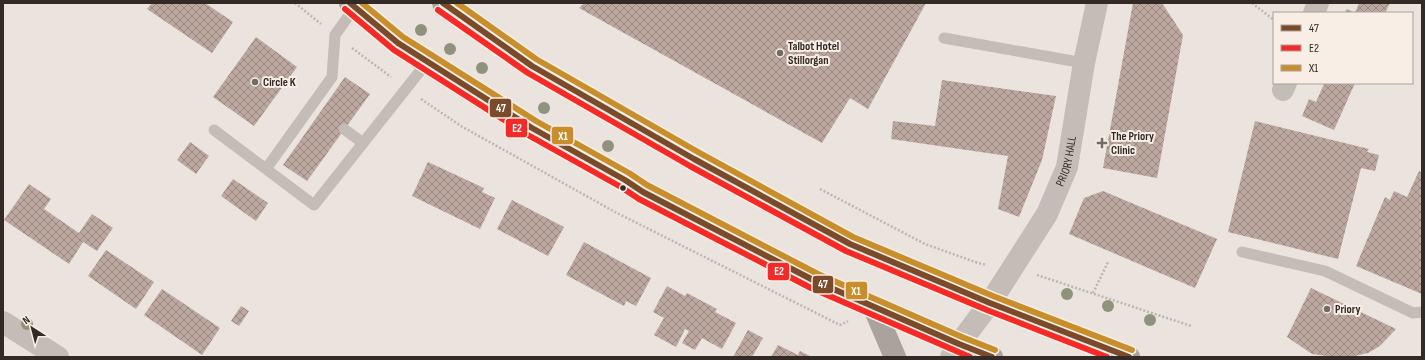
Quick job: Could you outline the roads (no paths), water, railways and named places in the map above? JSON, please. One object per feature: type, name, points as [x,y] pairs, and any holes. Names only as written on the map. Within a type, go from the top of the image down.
[{"type":"highway","points":[[443,3],[532,66],[803,220],[850,244],[990,302],[1129,357]]},
{"type":"highway","points":[[352,5],[398,42],[532,128],[625,180],[643,192],[815,281],[874,308],[955,351],[992,357]]},
{"type":"highway","points":[[874,308],[895,357]]},
{"type":"street","name":"PRIORY HALL","points":[[955,351],[990,302],[1047,214],[1067,167],[1084,63],[1097,3]]},
{"type":"street","points":[[3,322],[53,354]]},
{"type":"lane","points":[[266,169],[316,108],[332,77],[335,35],[352,5]]},
{"type":"lane","points":[[944,38],[1084,63]]},
{"type":"lane","points":[[214,130],[314,205],[428,61]]},
{"type":"lane","points":[[344,129],[363,143]]},
{"type":"lane","points":[[1242,252],[1325,271],[1413,313],[1422,312]]},
{"type":"place","name":"Talbot Hotel Stillorgan","points":[[780,53]]},
{"type":"place","name":"Circle K","points":[[255,82]]},
{"type":"place","name":"The Priory Clinic","points":[[1102,143]]},
{"type":"place","name":"Priory","points":[[1327,309]]}]
